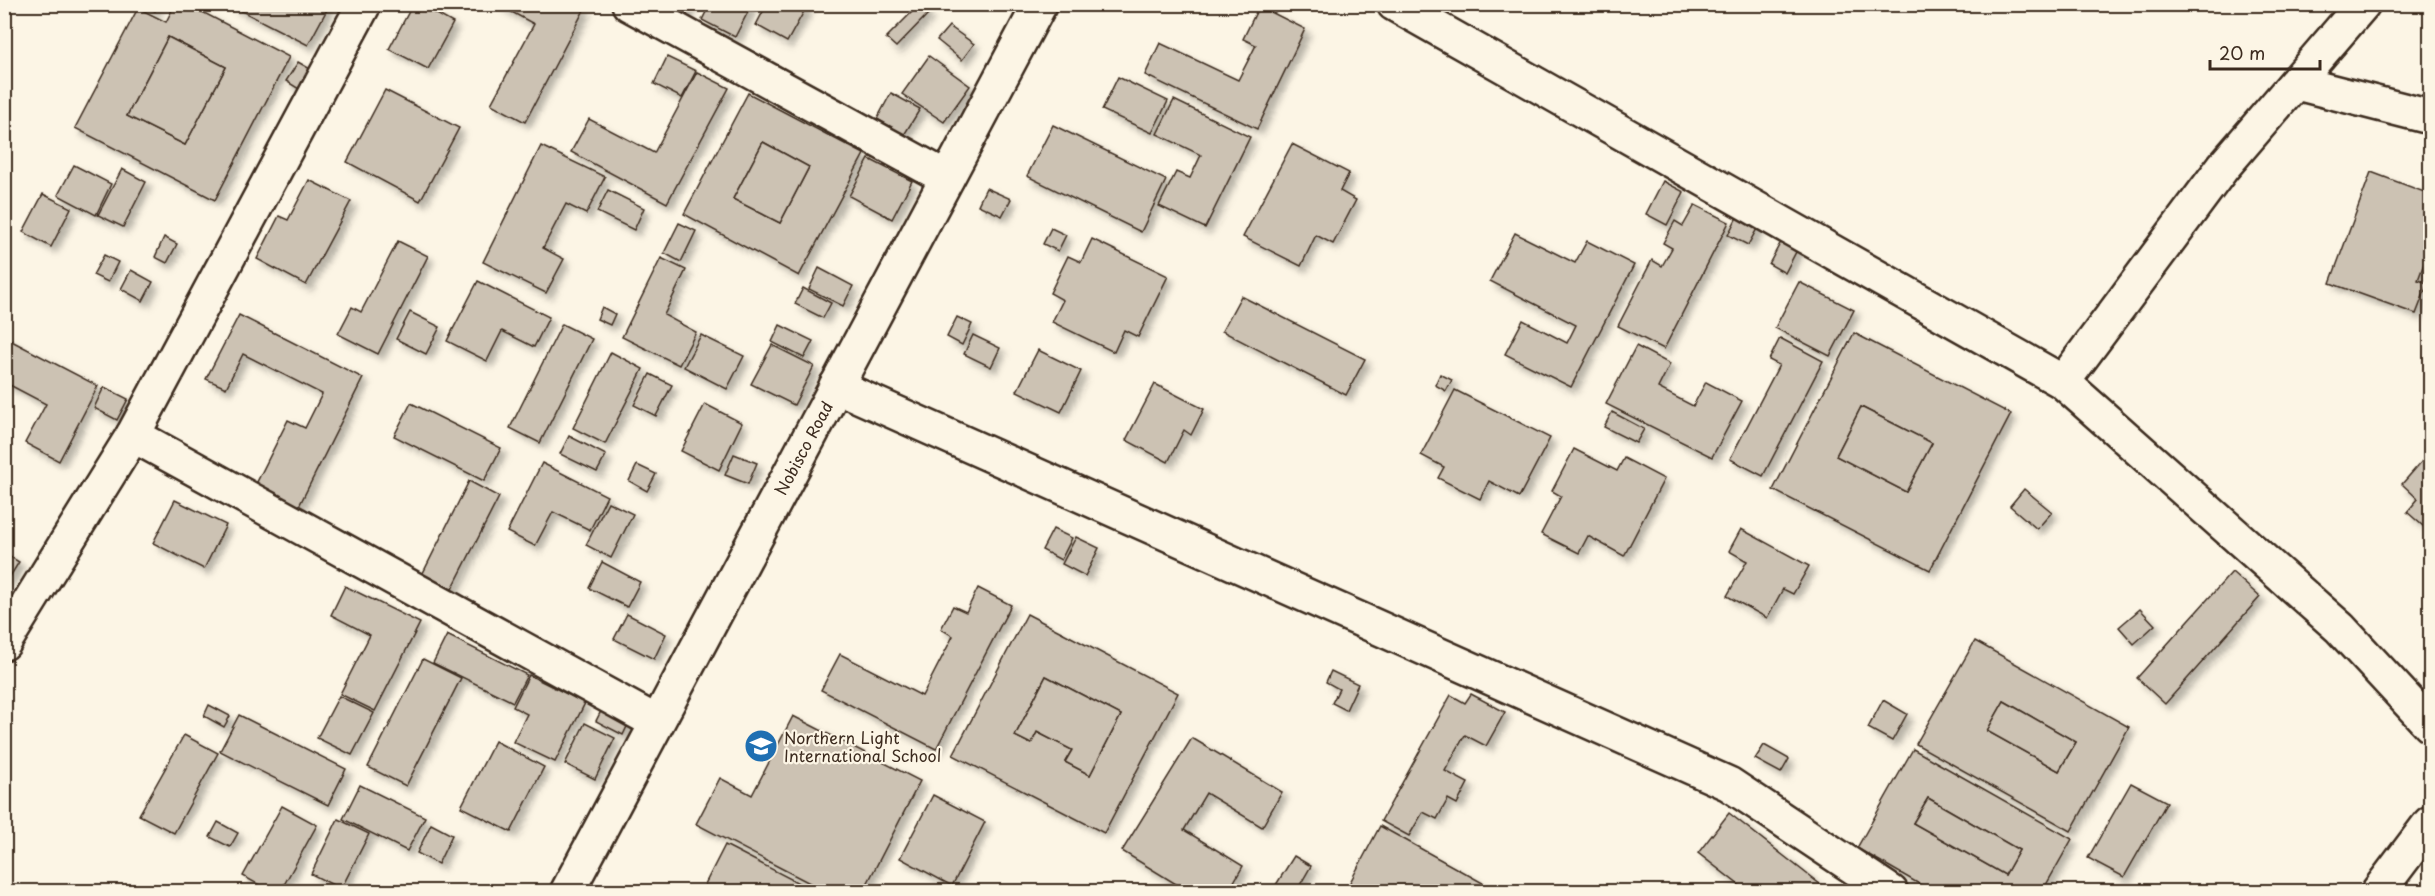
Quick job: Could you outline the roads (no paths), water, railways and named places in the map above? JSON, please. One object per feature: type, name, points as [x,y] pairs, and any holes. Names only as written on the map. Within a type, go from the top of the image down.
[{"type":"street","points":[[4,643],[133,435],[364,4]]},
{"type":"street","points":[[629,4],[947,178]]},
{"type":"street","name":"Nobisco Road","points":[[567,891],[1040,4]]},
{"type":"street","points":[[1394,4],[2063,382],[2340,628],[2430,725]]},
{"type":"street","points":[[2063,382],[2223,166],[2363,4]]},
{"type":"street","points":[[2297,83],[2430,117]]},
{"type":"street","points":[[836,386],[1729,784],[1891,891]]},
{"type":"street","points":[[133,435],[656,722]]},
{"type":"street","points":[[2378,891],[2430,822]]},
{"type":"place","name":"Northern Light International School","points":[[761,746]]}]
